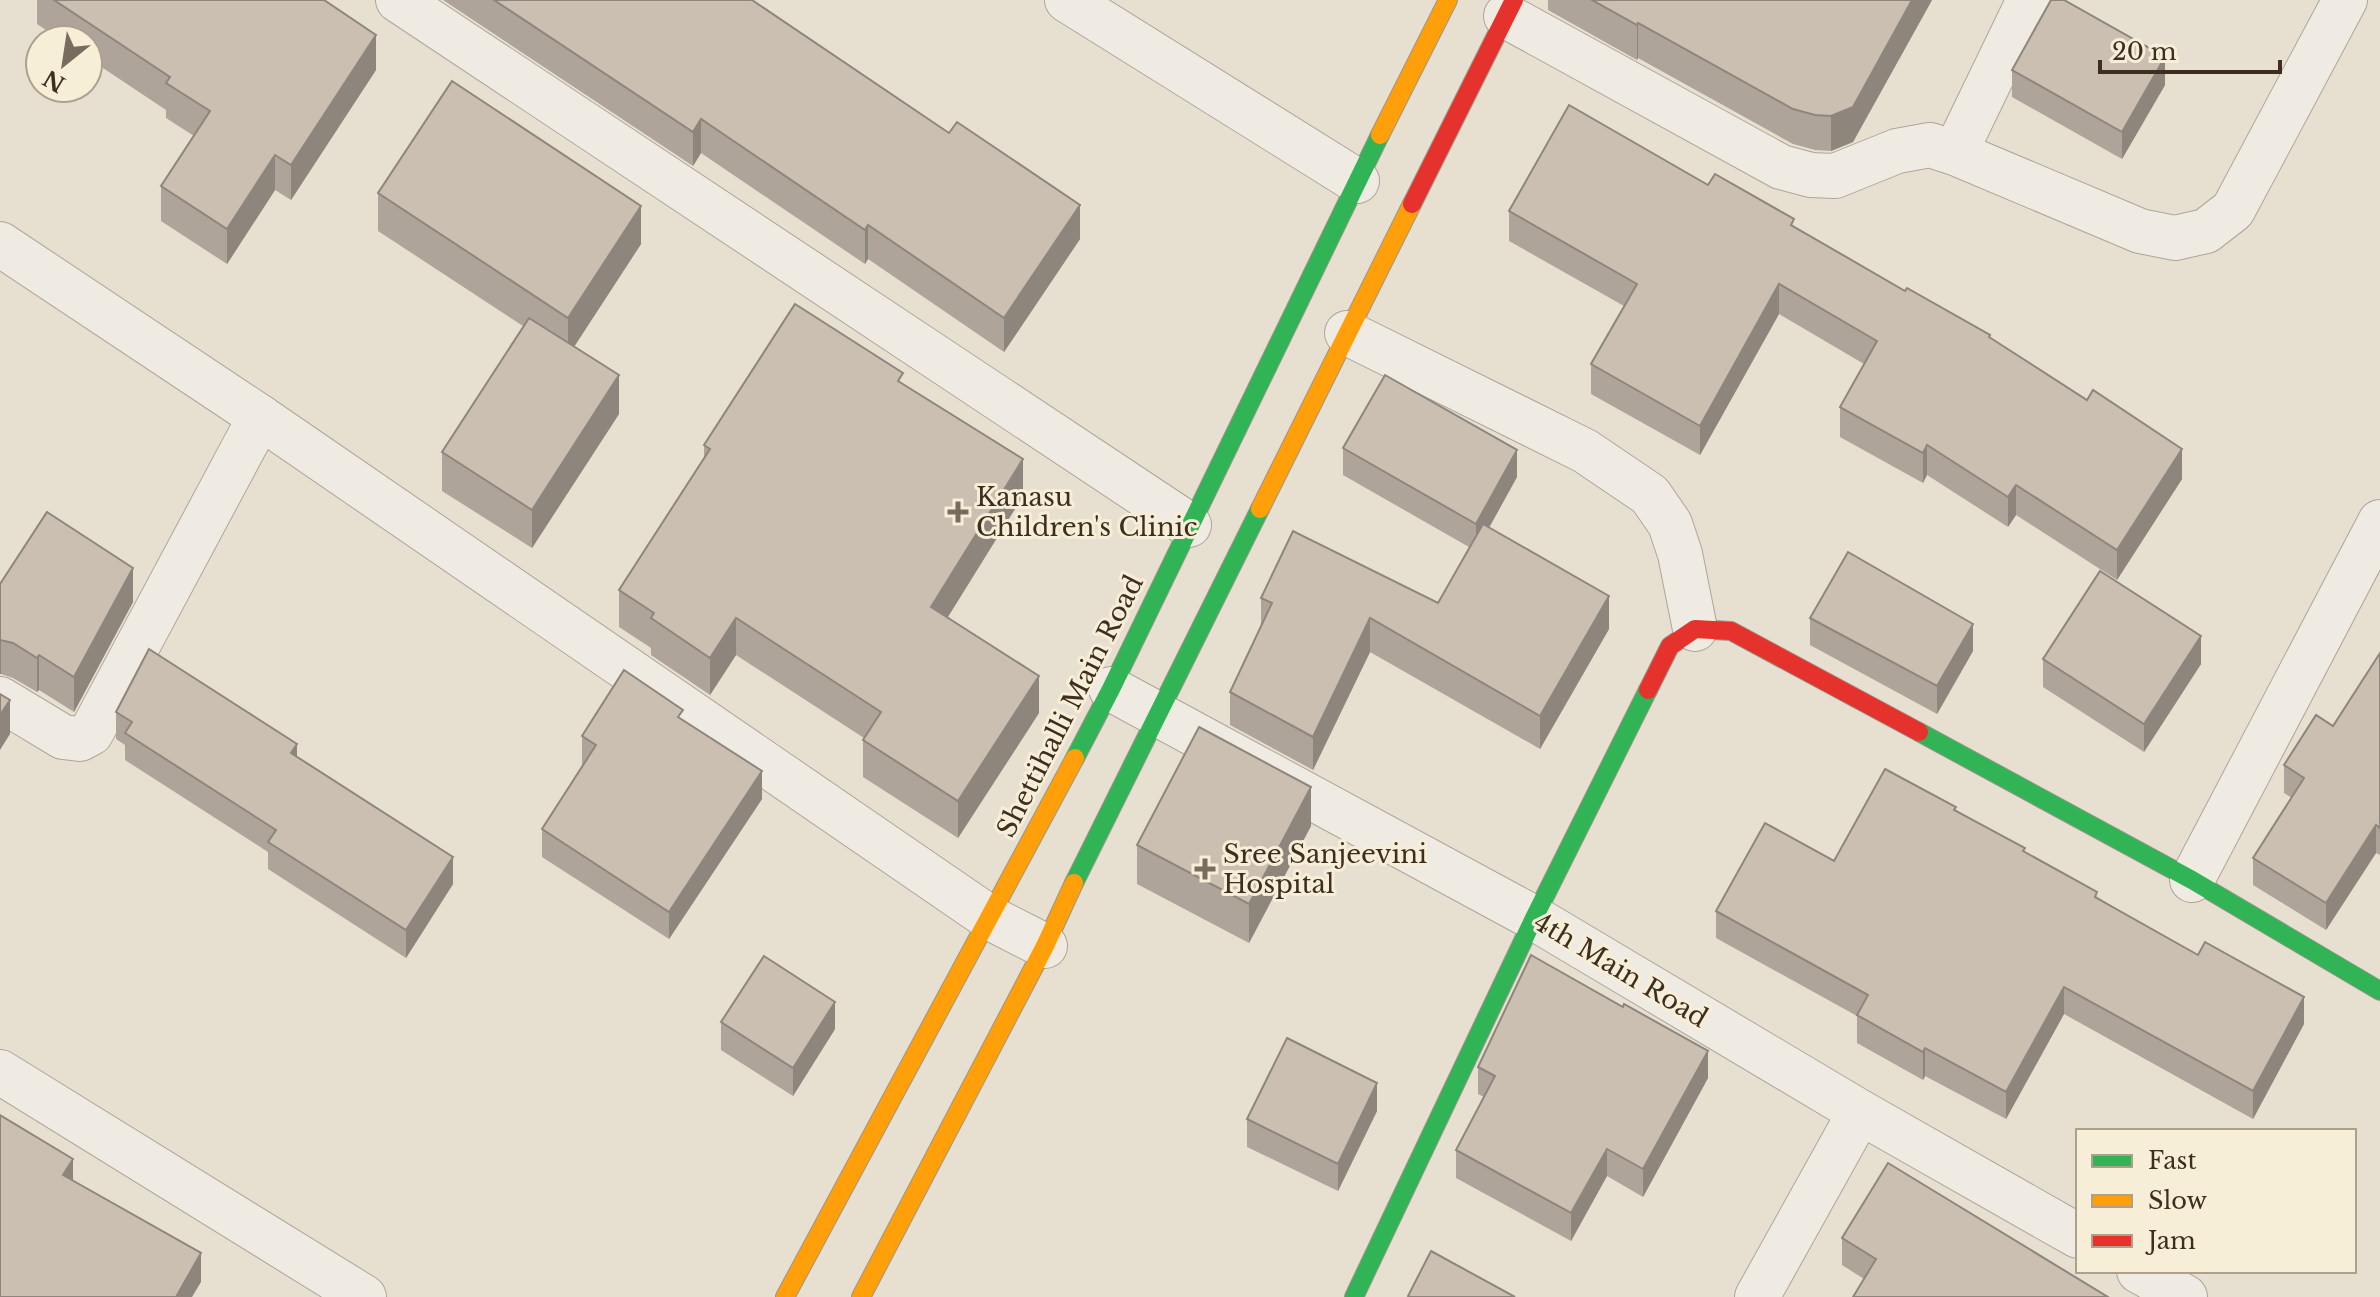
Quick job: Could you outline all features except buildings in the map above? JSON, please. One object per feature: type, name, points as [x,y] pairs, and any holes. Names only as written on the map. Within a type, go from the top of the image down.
[{"type":"main road","name":"Shettihalli Main Road","points":[[785,1297],[1111,689],[1448,0]]},
{"type":"main road","points":[[861,1297],[1045,946],[1084,861],[1510,8]]},
{"type":"main road","points":[[1354,1297],[1534,918],[1670,646],[1695,629],[1731,631],[2192,880],[2380,991]]},
{"type":"street","points":[[398,0],[1189,525]]},
{"type":"street","points":[[1067,0],[1357,181]]},
{"type":"street","points":[[1955,153],[2029,0]]},
{"type":"street","points":[[1510,8],[1781,167],[1811,175],[1835,176],[1897,151],[1930,145],[2140,231],[2175,238],[2206,231],[2233,210],[2345,0]]},
{"type":"street","points":[[0,244],[260,417],[990,918],[1045,946]]},
{"type":"street","points":[[1347,333],[1585,451],[1650,495],[1670,524],[1680,554],[1695,629]]},
{"type":"street","points":[[0,699],[63,737],[80,739],[91,733],[260,417]]},
{"type":"street","points":[[2192,880],[2380,522]]},
{"type":"street","name":"4th Main Road","points":[[1111,689],[1534,918],[1860,1112],[2076,1235]]},
{"type":"street","points":[[0,1072],[364,1297]]},
{"type":"street","points":[[1757,1297],[1860,1112]]},
{"type":"traffic: fast","points":[[1075,758],[1380,135]]},
{"type":"traffic: fast","points":[[1074,883],[1260,509]]},
{"type":"traffic: fast","points":[[1354,1297],[1534,918],[1648,690]]},
{"type":"traffic: fast","points":[[1919,732],[2192,880],[2380,991]]},
{"type":"traffic: slow","points":[[1380,135],[1448,0]]},
{"type":"traffic: slow","points":[[1260,509],[1412,204]]},
{"type":"traffic: slow","points":[[785,1297],[1075,758]]},
{"type":"traffic: slow","points":[[861,1297],[1045,946],[1074,883]]},
{"type":"traffic: jam","points":[[1412,204],[1514,0]]},
{"type":"traffic: jam","points":[[1648,690],[1670,646],[1695,629],[1731,631],[1919,732]]},
{"type":"place","name":"Kanasu Children's Clinic","points":[[958,512]]},
{"type":"place","name":"Sree Sanjeevini Hospital","points":[[1205,869]]}]
